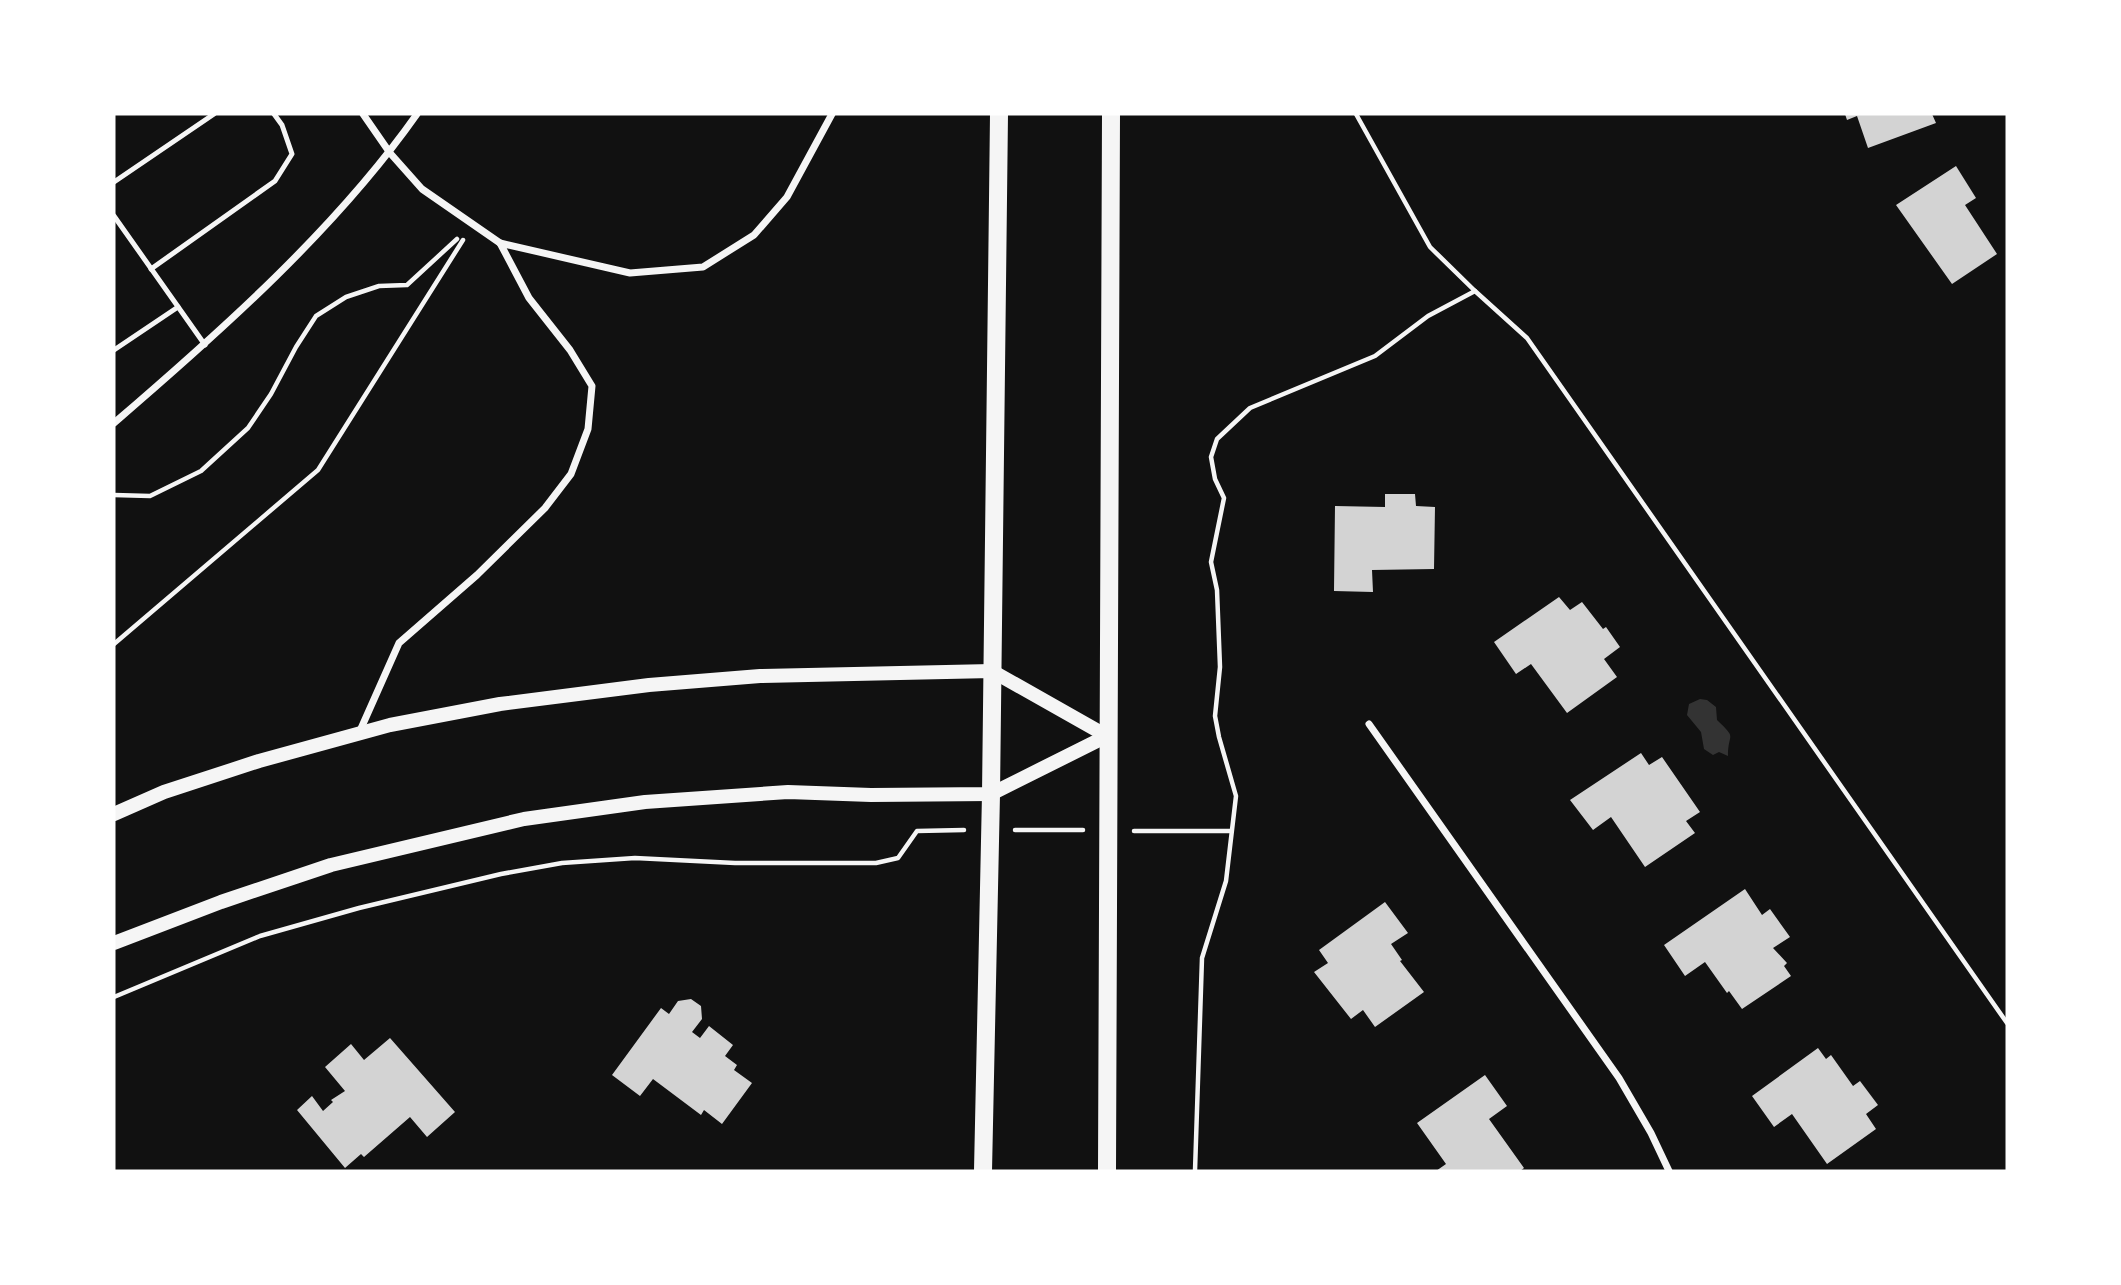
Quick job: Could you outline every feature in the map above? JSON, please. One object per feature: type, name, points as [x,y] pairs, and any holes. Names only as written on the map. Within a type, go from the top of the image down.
[{"type":"main road","points":[[983,1171],[991,794],[999,114]]},
{"type":"main road","points":[[1107,1171],[1111,114]]},
{"type":"main road","points":[[114,814],[164,792],[258,761],[358,734],[500,704],[649,685],[760,676],[992,671],[1107,736]]},
{"type":"main road","points":[[114,943],[220,902],[331,865],[524,819],[646,802],[788,792],[871,795],[991,794],[1107,736]]},
{"type":"street","points":[[363,114],[390,153],[422,189],[500,243],[630,273],[703,267],[754,235],[787,197],[832,114]]},
{"type":"street","points":[[114,423],[205,345],[317,233],[390,153],[417,114]]},
{"type":"street","points":[[358,734],[399,643],[477,575],[545,508],[571,474],[588,429],[592,386],[570,350],[530,298],[500,243]]},
{"type":"street","points":[[1369,724],[1619,1078],[1651,1132],[1669,1171]]},
{"type":"lane","points":[[114,182],[214,114]]},
{"type":"lane","points":[[151,269],[275,181],[292,154],[282,125],[274,114]]},
{"type":"lane","points":[[114,216],[205,345]]},
{"type":"lane","points":[[114,350],[178,307]]},
{"type":"path","points":[[1356,114],[1430,247],[1527,338],[2007,1023]]},
{"type":"path","points":[[114,495],[150,496],[201,471],[248,428],[316,316],[346,297],[379,286],[407,285],[473,224]]},
{"type":"path","points":[[114,644],[318,470],[473,224]]},
{"type":"path","points":[[1195,1171],[1202,958],[1226,881],[1236,796],[1215,716],[1220,667],[1217,590],[1211,562],[1224,498],[1215,479],[1211,457],[1217,439],[1250,408],[1376,356],[1428,316],[1475,290]]},
{"type":"path","points":[[114,997],[260,936],[359,908],[501,874],[562,863],[635,858],[735,863],[876,863],[898,858],[917,831],[1231,831]]},
{"type":"shaded area","points":[[1700,699],[1707,700],[1716,707],[1717,720],[1730,734],[1728,756],[1719,752],[1713,755],[1704,749],[1701,732],[1687,715],[1689,704]]},
{"type":"building","points":[[1845,114],[1932,114],[1936,123],[1868,148],[1857,116],[1847,120]]},
{"type":"building","points":[[1956,166],[1976,198],[1965,205],[1997,254],[1952,284],[1896,205]]},
{"type":"building","points":[[1385,494],[1415,494],[1416,506],[1435,507],[1434,569],[1372,570],[1373,592],[1334,591],[1335,506],[1385,507]]},
{"type":"building","points":[[1559,597],[1570,610],[1582,602],[1603,629],[1606,627],[1620,647],[1604,659],[1617,677],[1567,713],[1531,664],[1516,674],[1494,642]]},
{"type":"building","points":[[1641,753],[1649,765],[1662,757],[1700,812],[1686,821],[1695,833],[1645,867],[1611,817],[1593,830],[1570,800]]},
{"type":"building","points":[[1745,889],[1762,915],[1770,909],[1790,937],[1773,948],[1787,963],[1784,966],[1791,976],[1742,1009],[1705,962],[1685,976],[1664,945]]},
{"type":"building","points":[[1385,902],[1408,933],[1391,944],[1402,960],[1400,961],[1424,992],[1375,1027],[1363,1010],[1351,1019],[1314,972],[1328,963],[1319,950]]},
{"type":"building","points":[[691,999],[701,1006],[702,1019],[692,1032],[700,1038],[709,1026],[733,1045],[725,1056],[737,1065],[734,1070],[752,1083],[722,1124],[704,1110],[701,1115],[653,1079],[640,1096],[612,1075],[661,1008],[669,1014],[678,1001]]},
{"type":"building","points":[[390,1038],[455,1112],[427,1137],[410,1117],[364,1157],[361,1154],[345,1168],[297,1110],[312,1096],[323,1111],[333,1102],[331,1100],[345,1091],[325,1067],[351,1044],[364,1060]]},
{"type":"building","points":[[1818,1048],[1826,1059],[1831,1055],[1853,1086],[1860,1081],[1878,1105],[1866,1114],[1876,1129],[1827,1164],[1792,1114],[1774,1127],[1752,1096]]},
{"type":"building","points":[[1485,1075],[1507,1106],[1489,1119],[1524,1168],[1520,1171],[1436,1171],[1446,1164],[1417,1123]]}]
